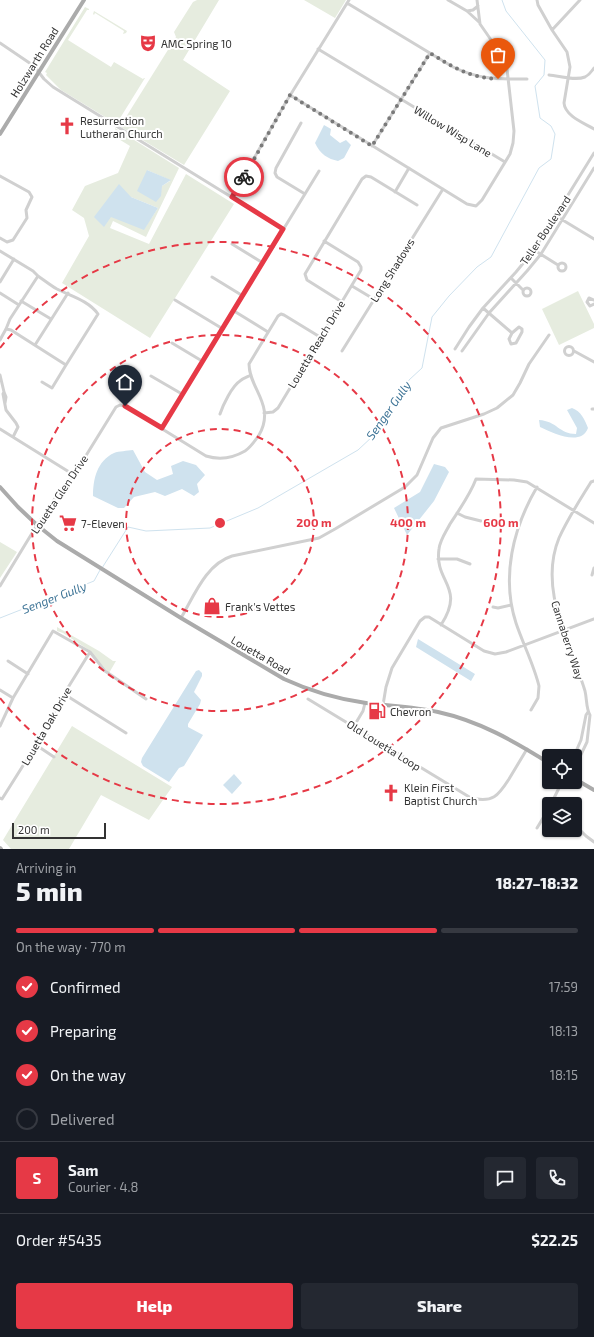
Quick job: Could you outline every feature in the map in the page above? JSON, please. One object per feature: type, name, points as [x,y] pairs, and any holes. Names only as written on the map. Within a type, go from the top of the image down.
[{"type":"main road","name":"Holzwarth Road","points":[[0,134],[84,0]]},
{"type":"main road","name":"Louetta Road","points":[[0,487],[37,525],[57,541],[273,674],[314,691],[340,698],[365,703],[439,712],[463,719],[490,729],[542,759]]},
{"type":"main road","points":[[582,783],[594,790]]},
{"type":"street","points":[[290,95],[467,204],[476,206],[482,200],[512,149],[514,138],[509,79],[505,64],[480,24],[467,11],[448,0]]},
{"type":"street","points":[[477,0],[480,24]]},
{"type":"street","points":[[537,0],[538,5],[552,30],[567,52],[570,67],[570,78],[564,104],[566,110],[571,115],[594,129]]},
{"type":"street","points":[[552,30],[580,0]]},
{"type":"street","points":[[232,197],[290,95],[348,2],[466,74],[486,79],[527,79]]},
{"type":"street","points":[[467,11],[473,10],[478,6]]},
{"type":"street","points":[[0,43],[34,66],[44,79],[53,87],[283,229]]},
{"type":"street","name":"Willow Wisp Lane","points":[[318,49],[505,162]]},
{"type":"street","points":[[372,146],[430,53]]},
{"type":"street","points":[[549,75],[570,78],[586,77],[594,68]]},
{"type":"street","points":[[301,124],[276,168],[275,173],[277,177],[305,194]]},
{"type":"street","name":"Teller Boulevard","points":[[455,349],[483,308],[511,278],[534,250],[594,153]]},
{"type":"street","points":[[395,192],[409,168]]},
{"type":"street","name":"Teller Boulevard","points":[[462,351],[489,313],[541,254],[594,168]]},
{"type":"street","points":[[319,171],[162,428],[206,456],[218,458],[228,457],[243,452],[254,442],[261,431],[264,413],[262,403],[251,375],[249,367],[250,361],[278,316],[281,314],[320,337]]},
{"type":"street","points":[[0,176],[29,192],[32,197],[26,210],[27,218],[13,240],[9,242],[0,238]]},
{"type":"street","points":[[342,302],[308,281],[304,276],[305,272],[364,177],[371,177],[417,205]]},
{"type":"street","name":"Long Shadows","points":[[342,351],[443,189]]},
{"type":"street","points":[[556,216],[594,239]]},
{"type":"street","name":"Louetta Reach Drive","points":[[264,413],[273,412],[278,408],[360,272],[361,267],[358,262],[324,241]]},
{"type":"street","points":[[232,244],[262,263]]},
{"type":"street","points":[[534,250],[558,265]]},
{"type":"street","points":[[0,251],[33,271],[57,289],[81,300],[96,310],[98,314],[52,388],[42,382]]},
{"type":"street","points":[[0,282],[14,259]]},
{"type":"street","points":[[0,339],[19,304],[38,276]]},
{"type":"street","points":[[212,277],[242,296]]},
{"type":"street","points":[[511,278],[524,290]]},
{"type":"street","points":[[352,286],[372,298]]},
{"type":"street","points":[[0,293],[19,304]]},
{"type":"street","points":[[35,345],[68,293]]},
{"type":"street","points":[[594,298],[588,299],[587,302],[590,306],[594,304]]},
{"type":"street","points":[[176,300],[223,329]]},
{"type":"street","points":[[21,301],[51,319]]},
{"type":"street","points":[[483,308],[512,333]]},
{"type":"street","points":[[234,311],[268,332]]},
{"type":"street","points":[[518,327],[522,328],[523,331],[516,343],[513,344],[510,343],[509,339],[512,333],[518,327]]},
{"type":"street","points":[[6,329],[11,330],[66,365]]},
{"type":"street","points":[[181,618],[208,571],[220,561],[232,556],[319,538],[367,511],[409,484],[417,475],[437,432],[445,426],[484,414],[509,399],[516,391],[529,364],[549,335]]},
{"type":"street","points":[[461,339],[467,344]]},
{"type":"street","points":[[172,343],[202,361]]},
{"type":"street","points":[[574,351],[594,362]]},
{"type":"street","points":[[0,374],[6,410],[18,427],[13,437]]},
{"type":"street","points":[[220,414],[223,405],[236,384],[240,380],[251,375]]},
{"type":"street","points":[[152,376],[182,394]]},
{"type":"street","name":"Louetta Glen Drive","points":[[0,586],[37,525],[62,488],[74,475],[115,409],[120,405],[125,406],[162,428]]},
{"type":"street","points":[[0,429],[74,475]]},
{"type":"street","points":[[441,625],[449,611],[451,598],[450,589],[440,569],[438,559],[440,543],[472,490],[476,479],[521,480],[537,487],[594,523]]},
{"type":"street","name":"Cannaberry Way","points":[[582,752],[590,727],[590,715],[588,712],[585,690],[556,610],[552,588],[552,567],[559,538],[574,510],[593,482]]},
{"type":"street","points":[[531,710],[538,698],[540,686],[516,624],[509,578],[513,549],[523,515],[537,487]]},
{"type":"street","points":[[457,513],[465,517],[481,521]]},
{"type":"street","points":[[438,559],[458,559],[470,564]]},
{"type":"street","points":[[592,575],[594,568]]},
{"type":"street","points":[[493,607],[498,608],[512,605]]},
{"type":"street","points":[[384,705],[386,687],[392,668],[425,617],[429,617],[489,654],[501,654],[594,619]]},
{"type":"street","points":[[1,723],[53,631],[90,652],[105,671],[146,699]]},
{"type":"street","name":"Louetta Oak Drive","points":[[1,798],[36,745],[64,694],[90,652]]},
{"type":"street","points":[[8,661],[28,674]]},
{"type":"street","points":[[0,690],[14,698]]},
{"type":"street","points":[[64,694],[126,733]]},
{"type":"street","name":"Old Louetta Loop","points":[[308,699],[463,794],[478,800],[489,799],[499,793],[527,749]]},
{"type":"street","points":[[354,726],[363,711],[365,703]]},
{"type":"street","name":"Cannaberry Way","points":[[577,749],[581,740],[588,712]]},
{"type":"street","points":[[584,726],[594,728]]},
{"type":"street","points":[[36,745],[54,756]]},
{"type":"street","points":[[537,828],[542,820]]},
{"type":"street","points":[[582,832],[594,842]]},
{"type":"shaded area","points":[[197,0],[219,0],[183,60],[230,91],[184,165],[121,127],[121,125],[176,37],[174,32],[193,2]]},
{"type":"shaded area","points":[[304,0],[346,0],[335,18]]},
{"type":"shaded area","points":[[85,7],[89,10],[87,10],[68,40],[111,67],[114,62],[143,79],[145,78],[117,123],[61,90],[46,75],[47,73],[45,72]]},
{"type":"shaded area","points":[[94,11],[127,31],[126,33],[123,34],[124,31],[95,13],[94,15]]},
{"type":"shaded area","points":[[115,128],[179,168],[146,237],[113,221],[110,228],[149,244],[186,174],[234,204],[150,338],[62,283],[89,236],[84,218],[72,210],[85,186],[118,173],[130,146],[117,138]],"holes":[[[147,170],[170,180],[170,181],[162,186]],[[131,197],[158,208],[144,229],[111,216]]]},
{"type":"shaded area","points":[[578,291],[594,324],[594,328],[559,345],[542,309]]},
{"type":"shaded area","points":[[0,542],[17,552],[0,578]]},
{"type":"shaded area","points":[[57,627],[99,651],[113,661],[116,661],[109,673],[89,650],[63,633],[57,631]]},
{"type":"shaded area","points":[[72,726],[172,787],[149,820],[101,795],[69,849],[11,849],[3,840]]},
{"type":"water","points":[[324,125],[331,129],[330,135],[340,143],[346,140],[351,145],[344,158],[338,161],[325,155],[319,150],[315,143]]},
{"type":"water","points":[[147,170],[171,180],[162,186],[161,196],[156,202],[137,191]]},
{"type":"water","points":[[119,184],[131,197],[158,208],[144,230],[111,217],[104,227],[94,217]]},
{"type":"water","points":[[572,408],[575,409],[584,419],[588,428],[584,434],[579,437],[566,437],[540,427],[539,420],[550,423],[566,432],[576,434],[577,428],[567,410]]},
{"type":"water","points":[[133,450],[145,472],[157,480],[173,474],[171,466],[183,461],[196,465],[205,475],[197,484],[199,492],[194,496],[182,489],[165,496],[155,492],[134,497],[124,508],[118,508],[93,496],[97,471],[108,456],[121,451]]},
{"type":"water","points":[[434,464],[445,467],[449,472],[434,501],[407,535],[394,508],[420,492]]},
{"type":"water","points":[[418,639],[475,674],[471,681],[416,647]]},
{"type":"water","points":[[199,670],[202,673],[202,676],[194,692],[201,700],[188,724],[188,727],[203,735],[184,766],[179,768],[169,782],[143,766],[141,762],[142,758],[196,671]]},
{"type":"water","points":[[234,774],[242,783],[232,794],[223,785]]},
{"type":"waterway","name":"Senger Gully","points":[[102,568],[128,527],[146,531],[210,528],[258,508],[358,450],[373,436],[409,380],[422,368],[432,317],[449,296],[477,267],[491,257],[539,168],[551,159],[555,134],[551,126],[540,118],[535,86],[544,75],[545,60],[506,11],[502,0]]},
{"type":"waterway","name":"Senger Gully","points":[[0,618],[94,581],[100,570]]},
{"type":"way so far","points":[[244,177],[290,95],[372,146],[430,53],[466,74],[486,79],[498,79]]},
{"type":"place","name":"AMC Spring 10","points":[[148,43]]},
{"type":"place","name":"Resurrection Lutheran Church","points":[[67,126]]},
{"type":"place","name":"7-Eleven","points":[[68,523]]},
{"type":"place","name":"Frank's Vettes","points":[[212,606]]},
{"type":"place","name":"Chevron","points":[[377,711]]},
{"type":"place","name":"Klein First Baptist Church","points":[[391,793]]},
{"type":"route","points":[[125,406],[162,428],[283,229],[232,197],[244,177]]}]
